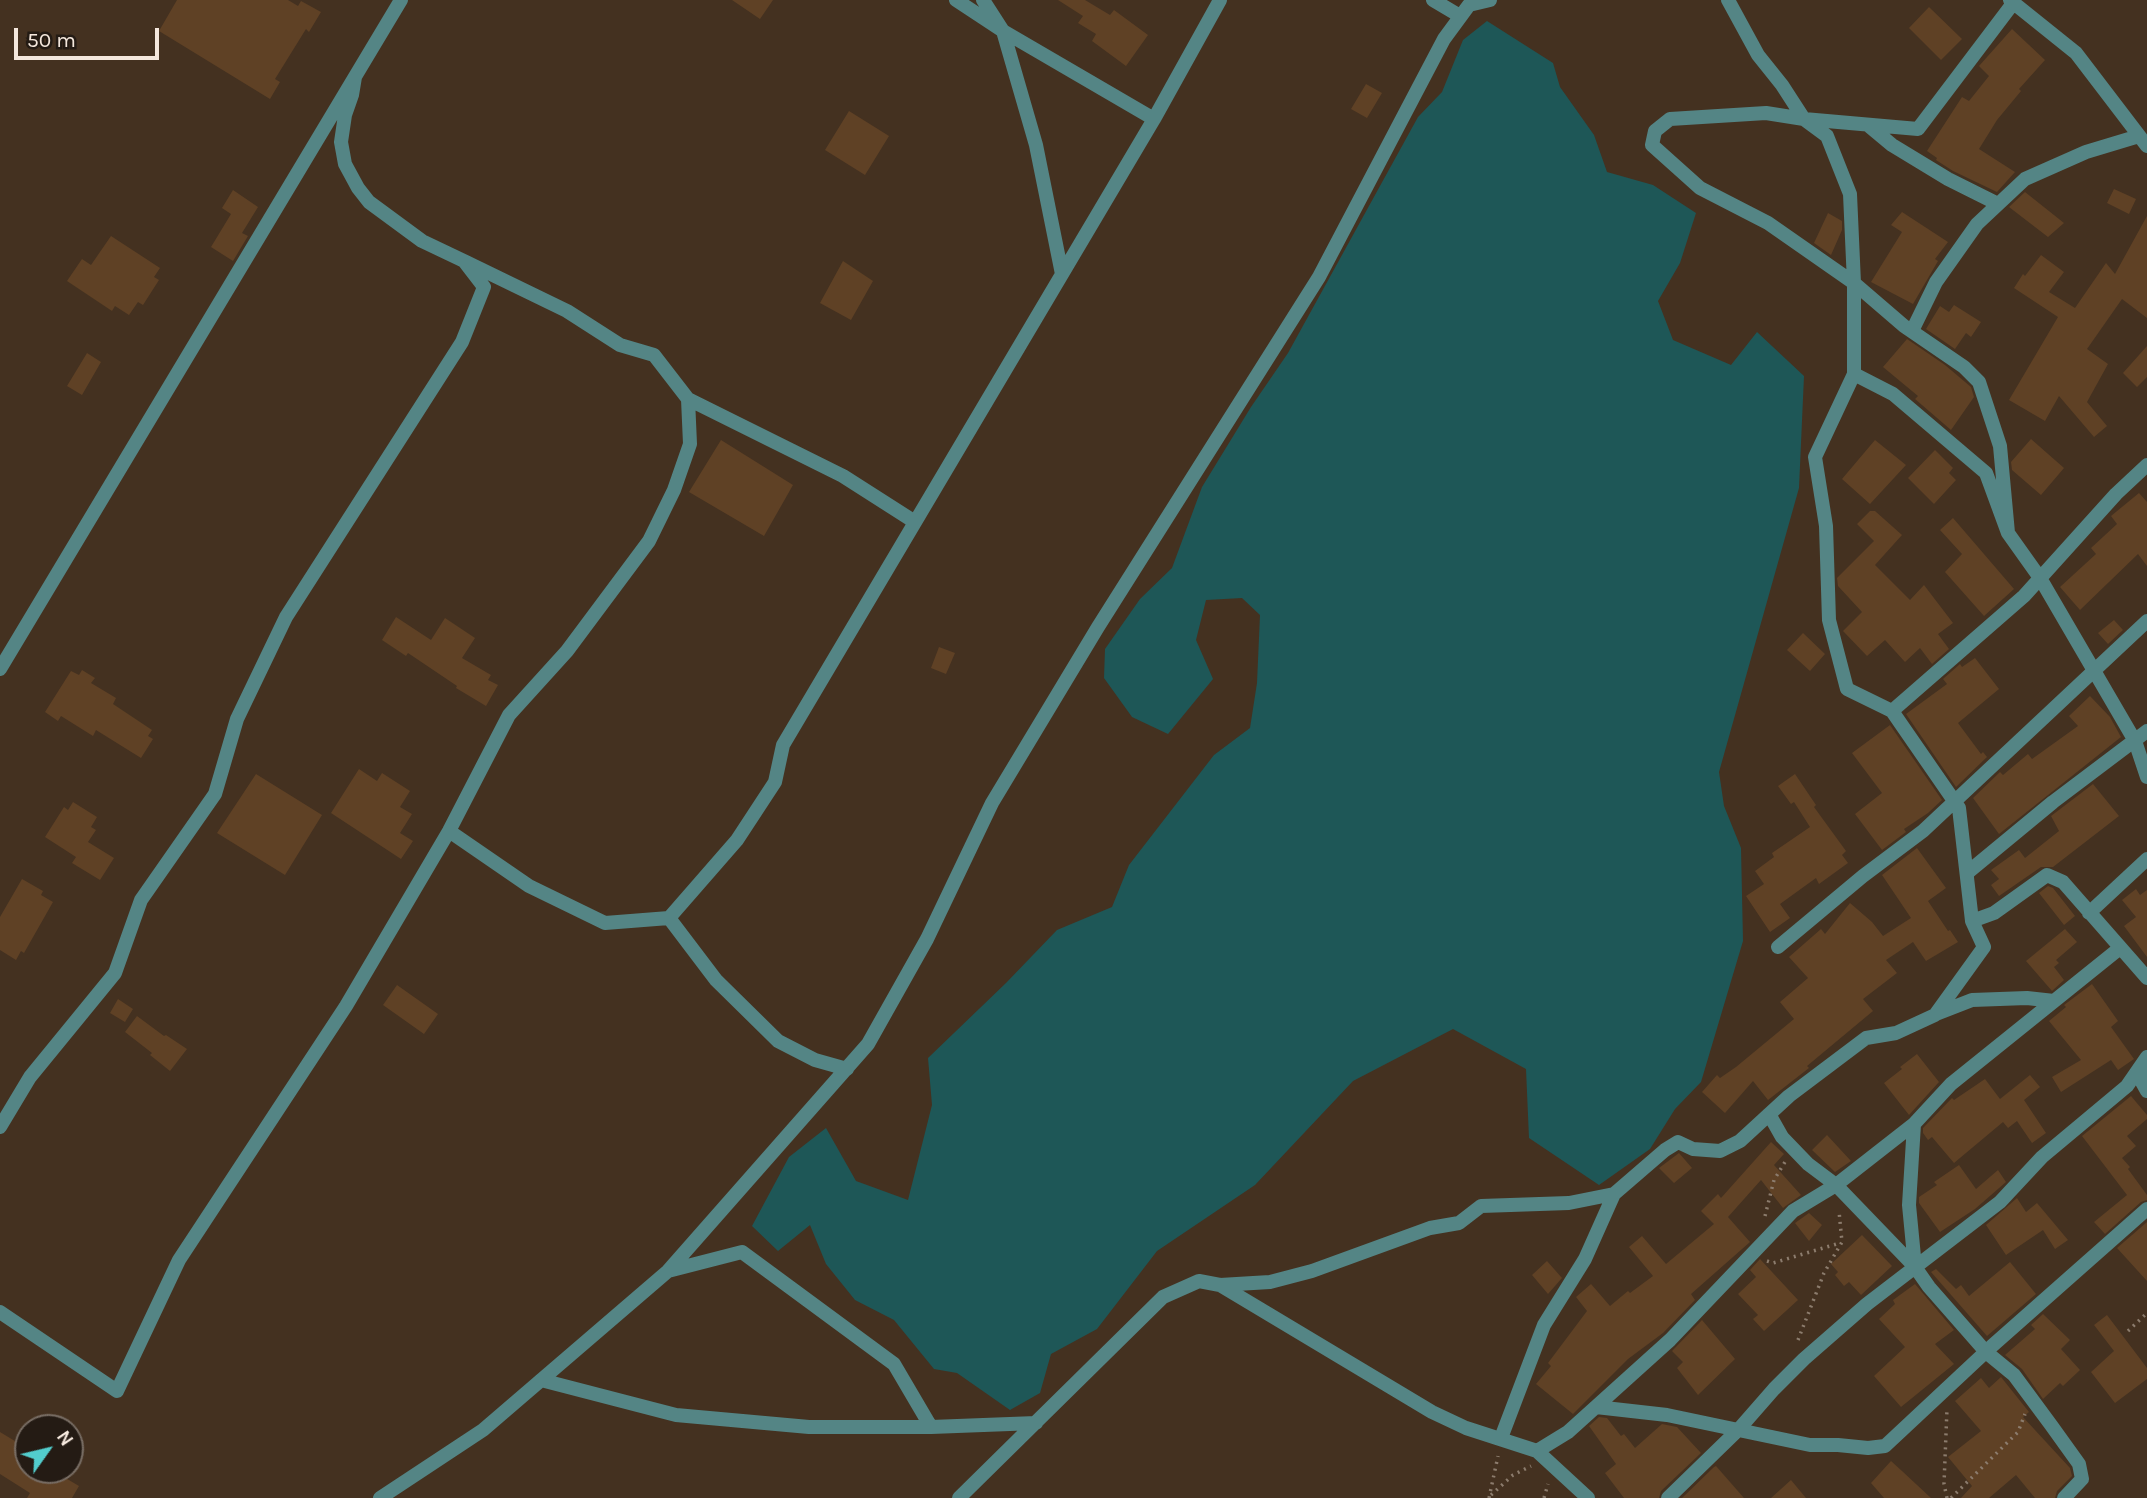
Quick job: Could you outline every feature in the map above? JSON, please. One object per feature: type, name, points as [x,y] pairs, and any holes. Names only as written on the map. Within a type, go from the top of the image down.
[{"type":"street","points":[[0,669],[401,0]]},
{"type":"street","points":[[956,0],[1003,31],[1154,119]]},
{"type":"street","points":[[983,0],[1003,31],[1036,145],[1062,274]]},
{"type":"street","points":[[449,831],[529,886],[605,923],[668,918],[737,840],[775,782],[783,745],[1154,119],[1220,0]]},
{"type":"street","points":[[1433,0],[1460,16]]},
{"type":"street","points":[[380,1498],[483,1430],[668,1271],[869,1044],[927,939],[992,803],[1098,627],[1319,277],[1444,39],[1469,5],[1490,0]]},
{"type":"street","points":[[1728,0],[1758,55],[1804,119],[1827,136],[1850,194],[1854,374],[1815,457],[1826,526],[1829,620],[1847,689],[1892,711],[1959,808],[1972,921],[1984,947],[1935,1015]]},
{"type":"street","points":[[1912,331],[1925,303],[1977,224],[2025,179],[2057,163],[2143,141],[2076,53],[2012,1],[1918,129],[1766,113],[1670,119],[1654,131],[1652,145],[1700,188],[1768,223],[1854,283],[1912,331],[1964,367],[1979,382],[2000,446],[2008,533]]},
{"type":"street","points":[[355,77],[341,142],[345,164],[369,202],[422,241],[567,312],[620,345],[654,355],[688,399],[843,477],[915,522]]},
{"type":"street","points":[[1868,124],[1892,145],[1948,179],[1998,204]]},
{"type":"street","points":[[0,1127],[30,1077],[115,973],[141,900],[215,794],[237,719],[286,617],[462,342],[484,287],[464,261]]},
{"type":"street","points":[[1854,374],[1893,394],[1986,472],[2008,533],[2040,578],[2135,741],[2147,777]]},
{"type":"street","points":[[0,1312],[117,1391],[179,1260],[346,1006],[449,831],[509,715],[567,651],[649,541],[674,490],[690,444],[688,399]]},
{"type":"street","points":[[1892,711],[2024,596],[2116,494],[2147,465]]},
{"type":"street","points":[[1778,947],[1955,803],[2147,621]]},
{"type":"street","points":[[1967,873],[2053,802],[2147,731]]},
{"type":"street","points":[[2089,913],[2147,859]]},
{"type":"street","points":[[1972,921],[1994,913],[2047,876],[2063,882],[2147,978]]},
{"type":"street","points":[[668,918],[716,980],[778,1041],[815,1060],[847,1069]]},
{"type":"street","points":[[1541,1455],[1670,1340],[1793,1211],[1836,1185],[1914,1124],[1951,1084],[2120,948]]},
{"type":"street","points":[[1501,1438],[1544,1325],[1585,1259],[1614,1194],[1665,1150],[1678,1142],[1693,1149],[1720,1151],[1740,1141],[1789,1096],[1866,1038],[1896,1033],[1972,1000],[2027,998],[2054,1001]]},
{"type":"street","points":[[1668,1498],[1813,1351],[1848,1319],[2000,1202],[2042,1157],[2127,1086],[2147,1057]]},
{"type":"street","points":[[2147,1068],[2142,1083],[2147,1091]]},
{"type":"street","points":[[1769,1114],[1782,1138],[1808,1164],[1836,1185],[1915,1267],[1986,1352],[2014,1376],[2079,1464],[2082,1479],[2064,1498]]},
{"type":"street","points":[[1914,1124],[1909,1205],[1915,1267]]},
{"type":"street","points":[[1220,1285],[1270,1282],[1312,1271],[1430,1228],[1459,1223],[1480,1206],[1569,1203],[1614,1194]]},
{"type":"street","points":[[1596,1407],[1667,1415],[1810,1446],[1885,1446],[1947,1387],[2147,1209]]},
{"type":"street","points":[[668,1271],[742,1252],[894,1364],[931,1427]]},
{"type":"street","points":[[959,1498],[1163,1297],[1199,1281],[1220,1285],[1432,1412],[1466,1428],[1501,1438],[1541,1455],[1588,1498]]},
{"type":"street","points":[[541,1380],[676,1415],[809,1427],[931,1427],[1035,1423]]},
{"type":"path","points":[[1764,1220],[1774,1180],[1793,1149]]},
{"type":"path","points":[[1796,1346],[1824,1273],[1842,1242],[1836,1185]]},
{"type":"path","points":[[1751,1257],[1773,1263],[1842,1242]]},
{"type":"path","points":[[2129,1331],[2147,1313]]},
{"type":"path","points":[[1947,1387],[1944,1484],[1949,1498],[2018,1432],[2030,1397]]},
{"type":"path","points":[[1490,1496],[1501,1438]]},
{"type":"path","points":[[1490,1496],[1541,1455]]},
{"type":"water","points":[[1487,21],[1553,63],[1560,87],[1594,135],[1607,172],[1653,185],[1696,213],[1680,263],[1658,301],[1673,340],[1731,365],[1757,332],[1804,376],[1799,488],[1719,772],[1724,806],[1741,848],[1743,941],[1701,1082],[1675,1109],[1650,1149],[1599,1185],[1529,1138],[1526,1069],[1453,1029],[1353,1081],[1255,1185],[1157,1251],[1097,1329],[1051,1354],[1040,1393],[1010,1410],[957,1373],[934,1369],[894,1320],[855,1300],[826,1264],[810,1225],[778,1251],[752,1226],[789,1157],[826,1128],[856,1181],[908,1200],[932,1105],[928,1058],[1057,930],[1112,907],[1129,865],[1214,755],[1250,728],[1257,683],[1260,615],[1242,598],[1206,600],[1196,640],[1213,679],[1168,734],[1132,717],[1104,678],[1105,649],[1140,599],[1172,568],[1202,487],[1288,353],[1418,117],[1442,92],[1463,40]]},
{"type":"building","points":[[177,0],[288,0],[298,6],[301,1],[321,12],[309,32],[306,29],[275,79],[280,82],[270,99],[159,31]]},
{"type":"building","points":[[732,0],[773,0],[760,19]]},
{"type":"building","points":[[1058,0],[1085,0],[1110,15],[1114,10],[1148,35],[1126,66],[1092,41],[1096,34],[1078,23],[1083,16]]},
{"type":"building","points":[[1929,7],[1962,39],[1941,60],[1909,28]]},
{"type":"building","points":[[2012,29],[2045,60],[2019,89],[2021,91],[1997,120],[1979,149],[2015,172],[1997,192],[1953,171],[1927,151],[1962,97],[1969,101],[1989,76],[1979,66]]},
{"type":"building","points":[[1366,84],[1382,93],[1367,118],[1351,109]]},
{"type":"building","points":[[849,111],[889,136],[865,175],[825,150]]},
{"type":"building","points":[[2114,189],[2136,199],[2129,214],[2107,203]]},
{"type":"building","points":[[233,190],[258,207],[242,233],[248,236],[233,261],[211,247],[231,214],[222,208]]},
{"type":"building","points":[[2025,192],[2064,223],[2048,237],[2009,207]]},
{"type":"building","points":[[1902,212],[1948,242],[1935,259],[1938,261],[1913,304],[1871,282],[1902,232],[1891,225]]},
{"type":"building","points":[[1828,213],[1842,221],[1842,230],[1831,255],[1814,243]]},
{"type":"building","points":[[2147,216],[2147,318],[2122,299],[2087,349],[2108,364],[2087,402],[2107,426],[2094,437],[2059,396],[2045,421],[2009,400],[2058,317],[2014,288],[2023,274],[2025,276],[2041,255],[2064,272],[2049,292],[2075,308],[2106,263],[2115,274]]},
{"type":"building","points":[[111,236],[160,268],[154,277],[159,280],[143,305],[138,302],[129,315],[115,306],[112,311],[67,281],[82,259],[91,265]]},
{"type":"building","points":[[843,261],[873,281],[851,320],[820,303]]},
{"type":"building","points":[[1954,305],[1981,322],[1971,337],[1966,333],[1955,349],[1926,329],[1940,306],[1949,312]]},
{"type":"building","points":[[1907,339],[1971,387],[1974,397],[1951,430],[1915,399],[1918,396],[1883,367]]},
{"type":"building","points":[[2147,346],[2147,377],[2137,387],[2123,373]]},
{"type":"building","points":[[87,353],[101,362],[82,395],[67,386]]},
{"type":"building","points":[[2031,439],[2064,468],[2041,495],[2012,470],[2011,462]]},
{"type":"building","points":[[721,440],[793,485],[764,536],[689,492]]},
{"type":"building","points":[[1875,440],[1906,465],[1870,504],[1842,479]]},
{"type":"building","points":[[1935,450],[1953,468],[1949,473],[1956,480],[1934,504],[1908,478]]},
{"type":"building","points":[[2139,493],[2147,502],[2147,566],[2138,554],[2080,610],[2060,587],[2096,554],[2091,548],[2117,524],[2111,516]]},
{"type":"building","points":[[1870,511],[1875,511],[1902,535],[1875,565],[1910,600],[1924,585],[1953,623],[1938,634],[1949,649],[1932,664],[1920,648],[1905,662],[1885,640],[1867,656],[1843,631],[1862,612],[1838,586],[1837,578],[1874,541],[1857,524]]},
{"type":"building","points":[[1953,518],[2014,589],[1984,616],[1945,572],[1962,554],[1940,530]]},
{"type":"building","points":[[396,617],[431,640],[445,618],[475,638],[462,658],[491,675],[488,680],[498,685],[486,706],[408,653],[406,656],[382,640]]},
{"type":"building","points":[[2114,620],[2123,630],[2108,644],[2098,633]]},
{"type":"building","points":[[1803,633],[1825,654],[1810,671],[1787,650]]},
{"type":"building","points":[[939,647],[955,653],[946,674],[931,668]]},
{"type":"building","points":[[1975,658],[1999,689],[1958,723],[1981,754],[1983,752],[1987,757],[1956,787],[1906,714],[1947,684],[1943,679],[1960,664],[1962,667]]},
{"type":"building","points":[[82,670],[95,678],[91,683],[116,698],[113,704],[152,730],[148,736],[153,739],[141,758],[96,730],[93,736],[61,716],[58,721],[45,712],[71,671],[79,675]]},
{"type":"building","points":[[2090,696],[2110,717],[2121,737],[1999,834],[1973,798],[2000,772],[2003,775],[2028,754],[2032,759],[2078,726],[2069,716]]},
{"type":"building","points":[[1890,725],[1942,800],[1882,850],[1855,814],[1882,793],[1852,753]]},
{"type":"building","points":[[359,769],[377,781],[382,773],[410,791],[400,807],[412,814],[400,833],[413,841],[401,859],[331,813]]},
{"type":"building","points":[[256,774],[322,815],[285,875],[217,833]]},
{"type":"building","points":[[1795,774],[1816,805],[1814,807],[1846,851],[1842,855],[1848,863],[1819,884],[1816,878],[1780,904],[1790,918],[1770,932],[1746,896],[1764,884],[1755,871],[1774,857],[1772,853],[1810,827],[1794,802],[1791,804],[1778,786]]},
{"type":"building","points":[[2093,784],[2119,816],[2053,867],[2041,867],[1999,896],[1991,885],[1999,879],[1991,870],[2019,850],[2025,858],[2059,831],[2051,816]]},
{"type":"building","points":[[73,802],[97,817],[91,827],[96,830],[88,842],[114,858],[100,880],[72,863],[76,857],[45,837],[64,807],[68,810]]},
{"type":"building","points":[[1917,848],[1946,888],[1928,901],[1958,942],[1926,961],[1913,942],[1886,960],[1897,973],[1863,999],[1873,1011],[1768,1100],[1753,1081],[1725,1113],[1702,1092],[1717,1075],[1720,1078],[1736,1067],[1794,1019],[1780,1002],[1808,978],[1789,957],[1821,929],[1825,934],[1850,903],[1872,922],[1883,936],[1911,918],[1882,875]]},
{"type":"building","points":[[22,879],[43,891],[41,895],[53,902],[24,953],[21,951],[16,960],[0,950],[0,917]]},
{"type":"building","points":[[2048,886],[2053,888],[2075,916],[2064,925],[2039,893]]},
{"type":"building","points":[[2136,889],[2140,895],[2147,890],[2147,957],[2124,926],[2136,917],[2122,900]]},
{"type":"building","points":[[2065,929],[2077,942],[2056,960],[2059,963],[2054,967],[2064,980],[2052,991],[2026,961]]},
{"type":"building","points":[[2092,984],[2118,1021],[2111,1027],[2134,1059],[2118,1070],[2111,1060],[2061,1092],[2052,1077],[2081,1060],[2049,1021],[2066,1007],[2064,1005]]},
{"type":"building","points":[[397,985],[438,1014],[424,1034],[383,1005]]},
{"type":"building","points":[[118,999],[133,1009],[125,1022],[110,1013]]},
{"type":"building","points":[[137,1016],[187,1049],[170,1071],[125,1032]]},
{"type":"building","points":[[1917,1054],[1939,1082],[1909,1115],[1884,1083]]},
{"type":"building","points":[[2030,1075],[2040,1087],[2024,1100],[2046,1133],[2032,1143],[2017,1121],[2008,1128],[2003,1122],[1954,1163],[1932,1137],[1928,1140],[1923,1133],[1923,1128],[1952,1098],[1954,1100],[1985,1079],[2000,1099]]},
{"type":"building","points":[[2131,1096],[2147,1115],[2147,1119],[2127,1136],[2136,1146],[2122,1158],[2147,1195],[2147,1200],[2141,1202],[2105,1234],[2094,1222],[2127,1195],[2082,1136]]},
{"type":"building","points":[[1827,1135],[1851,1161],[1835,1172],[1812,1150]]},
{"type":"building","points":[[1771,1142],[1784,1154],[1774,1165],[1801,1195],[1783,1208],[1761,1180],[1728,1217],[1750,1242],[1691,1294],[1695,1300],[1663,1333],[1628,1359],[1573,1414],[1536,1384],[1551,1366],[1548,1363],[1587,1311],[1576,1297],[1591,1284],[1610,1306],[1653,1276],[1629,1247],[1642,1236],[1666,1264],[1714,1224],[1701,1211],[1718,1194],[1721,1198]]},
{"type":"building","points":[[1679,1153],[1692,1168],[1674,1183],[1659,1168]]},
{"type":"building","points":[[1959,1165],[1976,1189],[1998,1170],[2006,1182],[1975,1209],[1940,1232],[1919,1203],[1919,1197],[1937,1185],[1934,1182]]},
{"type":"building","points":[[2017,1198],[2026,1212],[2037,1203],[2068,1240],[2055,1249],[2043,1230],[2006,1255],[1986,1225]]},
{"type":"building","points":[[1809,1213],[1822,1225],[1809,1241],[1795,1223]]},
{"type":"building","points":[[2147,1222],[2147,1281],[2117,1248]]},
{"type":"building","points":[[1862,1235],[1892,1266],[1861,1295],[1849,1282],[1844,1286],[1835,1275],[1838,1272],[1831,1264]]},
{"type":"building","points":[[1760,1259],[1798,1300],[1764,1331],[1753,1319],[1758,1315],[1738,1294],[1756,1277],[1750,1270]]},
{"type":"building","points":[[1547,1261],[1562,1278],[1548,1294],[1532,1275]]},
{"type":"building","points":[[2010,1262],[2036,1294],[1987,1336],[1931,1272],[1936,1269],[1956,1289],[1961,1285],[1969,1296]]},
{"type":"building","points":[[1915,1284],[1954,1330],[1935,1344],[1954,1364],[1901,1407],[1874,1376],[1905,1347],[1879,1319],[1895,1304],[1893,1300]]},
{"type":"building","points":[[2043,1314],[2070,1340],[2061,1349],[2080,1370],[2063,1386],[2060,1383],[2043,1399],[2022,1369],[2005,1355],[2035,1329],[2031,1325]]},
{"type":"building","points":[[2107,1315],[2147,1368],[2147,1379],[2115,1403],[2091,1372],[2114,1351],[2094,1325]]},
{"type":"building","points":[[1702,1320],[1735,1359],[1698,1395],[1677,1368],[1683,1362],[1672,1351]]},
{"type":"building","points":[[2001,1377],[2029,1412],[2023,1417],[2070,1468],[2072,1476],[2057,1491],[2055,1498],[2035,1498],[2016,1475],[1989,1498],[1961,1498],[1972,1486],[1948,1457],[1981,1431],[1955,1401],[1981,1378],[1989,1388]]},
{"type":"building","points":[[1599,1417],[1607,1418],[1635,1448],[1662,1424],[1677,1427],[1701,1453],[1661,1491],[1659,1498],[1624,1498],[1605,1473],[1616,1464],[1589,1426]]},
{"type":"building","points":[[0,1432],[14,1440],[14,1483],[0,1474]]},
{"type":"building","points":[[1891,1461],[1931,1498],[1884,1498],[1871,1483]]},
{"type":"building","points":[[1716,1466],[1744,1498],[1682,1498],[1714,1467]]},
{"type":"building","points":[[1791,1480],[1806,1498],[1771,1498]]},
{"type":"building","points":[[16,1484],[79,1486],[72,1498],[27,1498],[30,1493]]}]
